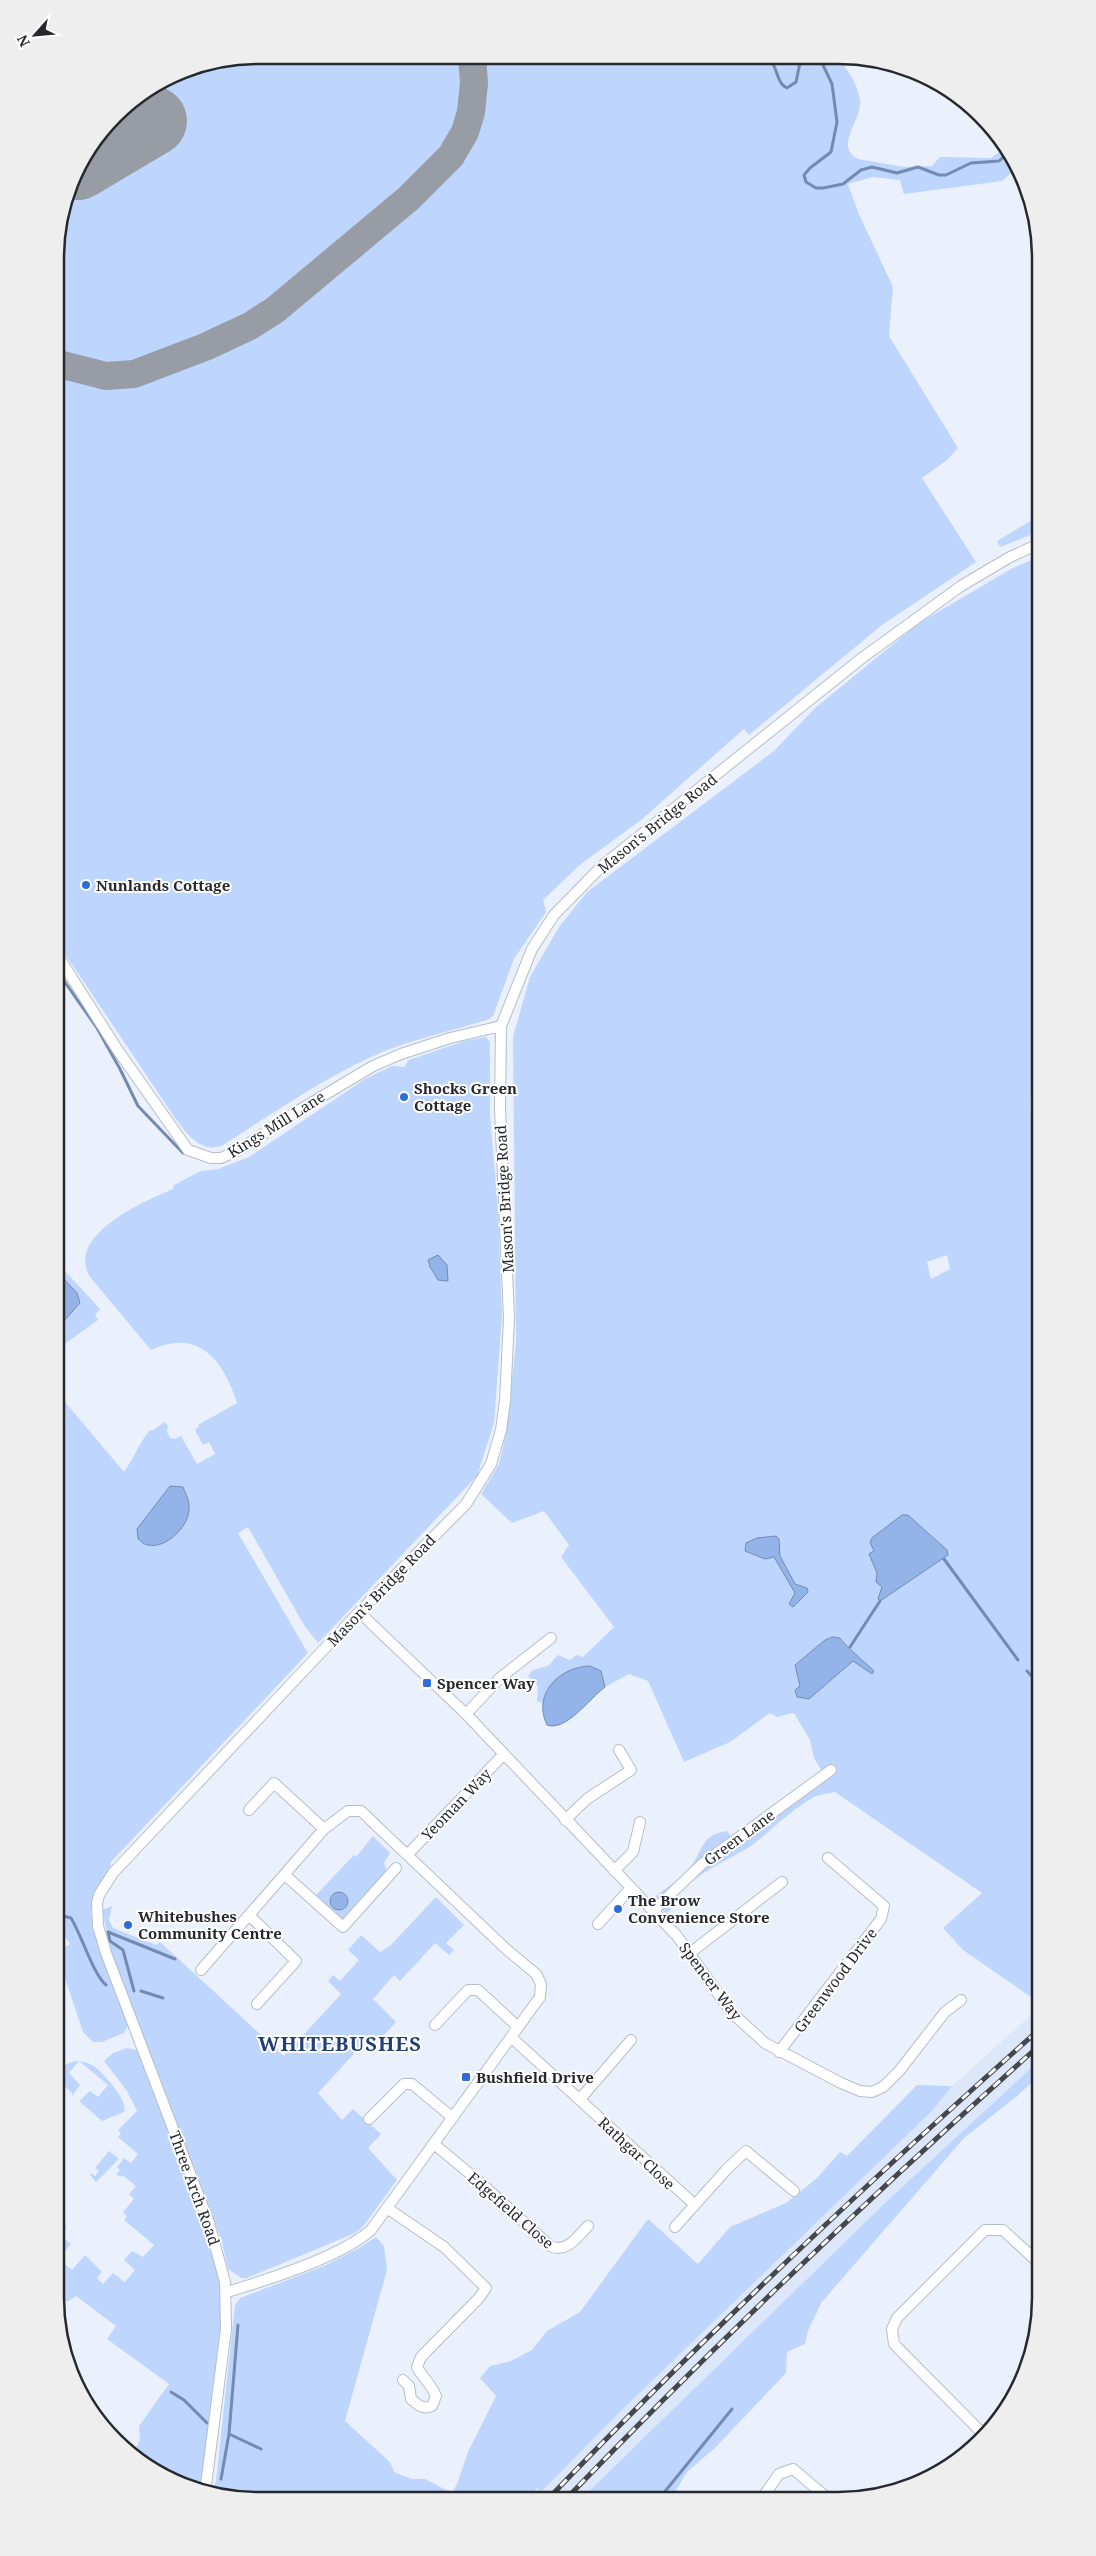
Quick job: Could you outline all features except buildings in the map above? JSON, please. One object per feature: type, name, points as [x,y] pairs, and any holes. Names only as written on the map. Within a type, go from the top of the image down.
[{"type":"street","name":"Mason's Bridge Road","points":[[99,1895],[118,1866],[471,1498],[491,1464],[501,1430],[508,1377],[509,1326],[500,1108],[501,1026],[512,994],[532,949],[554,915],[602,866],[925,610],[1010,557],[1032,547]]},
{"type":"street","name":"Kings Mill Lane","points":[[64,965],[117,1049],[188,1150],[211,1158],[221,1158],[239,1150],[291,1115],[373,1066],[450,1038],[501,1026]]},
{"type":"street","name":"Spencer Way","points":[[360,1612],[466,1714],[653,1911],[690,1953],[716,1994],[747,2029],[779,2052],[860,2091],[872,2092],[882,2087],[900,2070],[945,2012],[961,2000]]},
{"type":"street","points":[[466,1714],[500,1678],[551,1638]]},
{"type":"street","points":[[566,1820],[587,1798],[631,1770],[619,1750]]},
{"type":"street","name":"Yeoman Way","points":[[408,1854],[504,1754]]},
{"type":"street","name":"Green Lane","points":[[653,1911],[702,1864],[831,1770]]},
{"type":"street","points":[[249,1810],[274,1783],[324,1829]]},
{"type":"street","points":[[201,1970],[324,1829],[348,1811],[361,1811],[505,1948],[536,1974],[541,1984],[540,1997],[512,2038],[371,2230],[359,2241],[258,2283],[227,2292]]},
{"type":"street","points":[[614,1870],[632,1852],[640,1822]]},
{"type":"street","name":"Greenwood Drive","points":[[779,2052],[881,1919],[884,1906],[828,1858]]},
{"type":"street","points":[[285,1875],[343,1927],[396,1868]]},
{"type":"street","points":[[690,1953],[782,1882]]},
{"type":"street","points":[[598,1924],[631,1888]]},
{"type":"street","name":"Three Arch Road","points":[[99,1895],[96,1914],[106,1953],[210,2223],[221,2261],[227,2292],[226,2329],[206,2486]]},
{"type":"street","points":[[249,1915],[296,1961],[257,2004]]},
{"type":"street","points":[[435,2025],[468,1990],[478,1990],[518,2028]]},
{"type":"street","name":"Rathgar Close","points":[[512,2038],[695,2205]]},
{"type":"street","points":[[580,2099],[631,2040]]},
{"type":"street","points":[[369,2119],[404,2084],[412,2084],[453,2118]]},
{"type":"street","name":"Edgefield Close","points":[[434,2144],[481,2183],[550,2246],[557,2250],[565,2248],[588,2226]]},
{"type":"street","points":[[676,2227],[746,2151],[794,2191]]},
{"type":"street","points":[[387,2208],[444,2247],[486,2288],[479,2298],[421,2357],[417,2367],[432,2385],[436,2396],[432,2406],[421,2407],[411,2399],[409,2386],[402,2380]]},
{"type":"street","points":[[980,2430],[894,2344],[892,2329],[897,2318],[986,2230],[1003,2230],[1032,2257]]},
{"type":"street","points":[[766,2492],[779,2474],[793,2469],[820,2492]]},
{"type":"shaded area","points":[[466,64],[467,87],[462,116],[451,143],[442,156],[432,167],[267,310],[247,321],[179,351],[126,370],[97,368],[64,359],[65,232],[70,207],[78,183],[96,150],[120,120],[150,96],[183,78],[207,70],[232,65]]},
{"type":"shaded area","points":[[479,64],[843,64],[852,78],[860,100],[860,108],[848,139],[848,147],[851,153],[858,159],[904,167],[932,166],[940,157],[991,158],[1001,151],[1012,172],[1002,181],[904,194],[900,180],[873,177],[848,184],[858,212],[893,287],[889,336],[958,448],[947,460],[922,478],[976,562],[882,625],[749,735],[744,729],[641,820],[581,864],[543,900],[546,912],[514,959],[493,1016],[487,1020],[414,1041],[371,1057],[314,1087],[223,1145],[208,1147],[188,1135],[178,1122],[64,952],[64,373],[104,382],[132,380],[201,355],[277,316],[423,192],[457,158],[471,135],[477,113],[481,77]]},
{"type":"shaded area","points":[[1032,520],[1032,534],[1000,547],[997,541]]},
{"type":"shaded area","points":[[1032,560],[1032,1099],[1030,1099],[1032,1113],[1032,1998],[963,1950],[943,1928],[982,1893],[835,1792],[812,1798],[755,1843],[694,1880],[675,1898],[672,1908],[666,1914],[652,1899],[688,1870],[708,1839],[727,1831],[736,1844],[826,1778],[814,1758],[810,1740],[794,1713],[777,1717],[770,1713],[730,1742],[684,1762],[648,1681],[629,1674],[605,1687],[600,1671],[547,1689],[542,1703],[537,1701],[538,1686],[528,1676],[533,1670],[548,1666],[558,1655],[570,1660],[577,1655],[583,1657],[614,1627],[561,1557],[569,1545],[544,1511],[512,1523],[481,1494],[499,1464],[506,1435],[516,1343],[513,1037],[530,977],[559,927],[587,892],[774,751],[815,708],[919,623],[1011,569]],"holes":[[[947,1255],[950,1269],[931,1279],[927,1262]]]},
{"type":"shaded area","points":[[486,1037],[490,1042],[490,1116],[498,1209],[502,1316],[494,1423],[477,1476],[318,1643],[304,1625],[248,1527],[238,1533],[308,1653],[110,1863],[111,1866],[96,1889],[91,1912],[94,1932],[129,2023],[124,2033],[102,2042],[93,2042],[83,2032],[64,1975],[64,1947],[70,1944],[64,1936],[64,1401],[124,1472],[150,1430],[152,1431],[165,1422],[168,1426],[167,1432],[170,1438],[175,1439],[181,1436],[197,1464],[215,1454],[209,1442],[203,1445],[195,1430],[199,1427],[198,1425],[237,1403],[224,1373],[207,1352],[196,1346],[183,1343],[168,1344],[151,1350],[90,1277],[85,1262],[88,1247],[98,1234],[128,1211],[173,1189],[174,1185],[201,1171],[218,1169],[249,1157],[365,1079],[392,1066],[404,1067],[409,1060],[464,1041]]},
{"type":"shaded area","points":[[438,1255],[447,1265],[448,1281],[438,1280],[430,1267],[428,1260]]},
{"type":"shaded area","points":[[64,1270],[100,1309],[95,1315],[98,1320],[64,1345],[64,1321],[80,1303],[77,1293],[64,1279]]},
{"type":"shaded area","points":[[64,1279],[77,1293],[80,1303],[64,1321]]},
{"type":"shaded area","points":[[170,1486],[183,1487],[189,1504],[188,1517],[180,1530],[169,1540],[162,1544],[145,1544],[138,1539],[137,1529]]},
{"type":"shaded area","points":[[902,1515],[908,1515],[947,1550],[948,1555],[880,1601],[878,1599],[882,1587],[876,1582],[877,1573],[869,1554],[874,1551],[870,1542],[873,1537]]},
{"type":"shaded area","points":[[776,1536],[779,1539],[780,1556],[795,1584],[807,1588],[808,1592],[793,1607],[789,1604],[795,1593],[774,1557],[765,1559],[745,1551],[746,1543],[757,1538]]},
{"type":"shaded area","points":[[832,1637],[840,1638],[874,1671],[872,1674],[853,1661],[809,1699],[797,1697],[795,1690],[800,1686],[795,1665],[825,1640]]},
{"type":"shaded area","points":[[590,1666],[601,1671],[605,1687],[570,1719],[562,1724],[547,1725],[543,1714],[543,1703],[551,1684],[568,1671]]},
{"type":"shaded area","points":[[373,1836],[390,1853],[384,1863],[387,1872],[344,1918],[340,1919],[315,1896],[354,1855],[356,1857]]},
{"type":"shaded area","points":[[339,1892],[345,1895],[348,1901],[345,1907],[339,1910],[333,1907],[330,1901],[333,1895]]},
{"type":"shaded area","points":[[436,1897],[464,1925],[446,1943],[454,1950],[449,1955],[435,1943],[400,1981],[394,1975],[373,1999],[396,2022],[384,2035],[390,2041],[386,2046],[372,2034],[318,2093],[342,2120],[353,2109],[381,2134],[368,2148],[397,2180],[362,2228],[353,2234],[247,2278],[241,2278],[228,2269],[222,2242],[207,2201],[112,1955],[102,1910],[112,1906],[109,1920],[113,1928],[156,1945],[160,1942],[284,2056],[341,1994],[328,1981],[333,1975],[340,1981],[359,1960],[348,1950],[361,1935],[380,1952],[390,1946]]},
{"type":"shaded area","points":[[1032,2014],[1032,2067],[887,2201],[588,2492],[533,2492],[537,2488],[542,2491],[623,2409],[933,2110],[952,2086]]},
{"type":"shaded area","points":[[127,2048],[137,2050],[140,2053],[207,2227],[219,2274],[222,2315],[202,2484],[183,2478],[150,2460],[136,2448],[140,2440],[139,2426],[169,2384],[107,2339],[116,2326],[76,2296],[69,2301],[64,2301],[64,2264],[72,2270],[85,2255],[102,2272],[97,2278],[103,2284],[113,2273],[125,2282],[135,2270],[124,2260],[132,2251],[143,2257],[154,2245],[124,2220],[127,2216],[123,2212],[134,2199],[129,2194],[136,2186],[122,2175],[120,2177],[116,2174],[120,2170],[117,2167],[124,2158],[131,2163],[138,2154],[118,2137],[121,2133],[118,2130],[137,2111],[127,2091],[104,2061],[113,2053]]},
{"type":"shaded area","points":[[79,2061],[69,2073],[80,2085],[72,2096],[72,2093],[64,2086],[64,2065]]},
{"type":"shaded area","points":[[79,2061],[99,2070],[109,2081],[123,2101],[124,2112],[102,2121],[79,2101],[90,2091],[98,2097],[108,2085]]},
{"type":"shaded area","points":[[1032,2067],[1032,2082],[964,2138],[821,2303],[808,2331],[805,2344],[787,2352],[786,2373],[715,2448],[687,2472],[675,2492],[588,2492],[887,2201]]},
{"type":"shaded area","points":[[917,2085],[952,2086],[933,2110],[623,2409],[542,2491],[537,2488],[533,2492],[453,2492],[468,2452],[496,2396],[480,2378],[490,2366],[511,2361],[532,2350],[547,2331],[580,2312],[648,2219],[698,2264],[730,2227],[786,2203],[817,2178],[840,2152],[847,2156]]},
{"type":"shaded area","points":[[109,2151],[119,2159],[96,2182],[90,2175],[91,2173],[95,2176],[99,2171],[95,2168]]},
{"type":"shaded area","points":[[64,2215],[66,2228],[64,2231]]},
{"type":"shaded area","points":[[376,2237],[384,2246],[387,2270],[345,2421],[390,2462],[394,2472],[412,2479],[425,2479],[450,2492],[245,2492],[214,2488],[216,2481],[235,2305],[240,2298],[324,2266]]},
{"type":"shaded area","points":[[64,2238],[71,2244],[64,2252]]},
{"type":"waterway","points":[[773,64],[783,86],[787,88],[796,82],[800,64]]},
{"type":"waterway","points":[[822,64],[832,84],[837,122],[831,152],[804,175],[806,182],[816,188],[843,184],[861,170],[872,167],[897,173],[918,167],[939,175],[946,175],[971,163],[999,161],[1004,157]]},
{"type":"waterway","points":[[64,981],[97,1028],[138,1106],[183,1153]]},
{"type":"waterway","points":[[944,1559],[1018,1660]]},
{"type":"waterway","points":[[850,1647],[880,1601]]},
{"type":"waterway","points":[[1027,1671],[1032,1676]]},
{"type":"waterway","points":[[64,1916],[71,1918],[92,1964],[106,1985]]},
{"type":"waterway","points":[[134,1991],[123,1950],[110,1941],[108,1932],[175,1959]]},
{"type":"waterway","points":[[141,1991],[163,1998]]},
{"type":"waterway","points":[[221,2479],[229,2434],[238,2325]]},
{"type":"waterway","points":[[171,2392],[184,2400],[207,2423]]},
{"type":"waterway","points":[[665,2492],[732,2409]]},
{"type":"waterway","points":[[229,2434],[261,2449]]},
{"type":"taxiway","points":[[64,365],[106,376],[134,374],[205,347],[250,326],[275,310],[409,198],[451,156],[465,132],[471,112],[474,83],[473,64]]},
{"type":"runway","points":[[93,156],[152,121]]},
{"type":"railway","points":[[555,2492],[667,2377],[728,2318],[914,2142],[1032,2036]]},
{"type":"railway","points":[[573,2492],[681,2382],[799,2267],[919,2154],[1032,2052]]},
{"type":"place","name":"Nunlands Cottage","points":[[86,885]]},
{"type":"place","name":"Shocks Green Cottage","points":[[404,1097]]},
{"type":"place","name":"Spencer Way","points":[[427,1683]]},
{"type":"place","name":"The Brow Convenience Store","points":[[618,1909]]},
{"type":"place","name":"Whitebushes Community Centre","points":[[128,1925]]},
{"type":"place","name":"Bushfield Drive","points":[[466,2077]]},
{"type":"district","name":"WHITEBUSHES","points":[[340,2043]]}]
